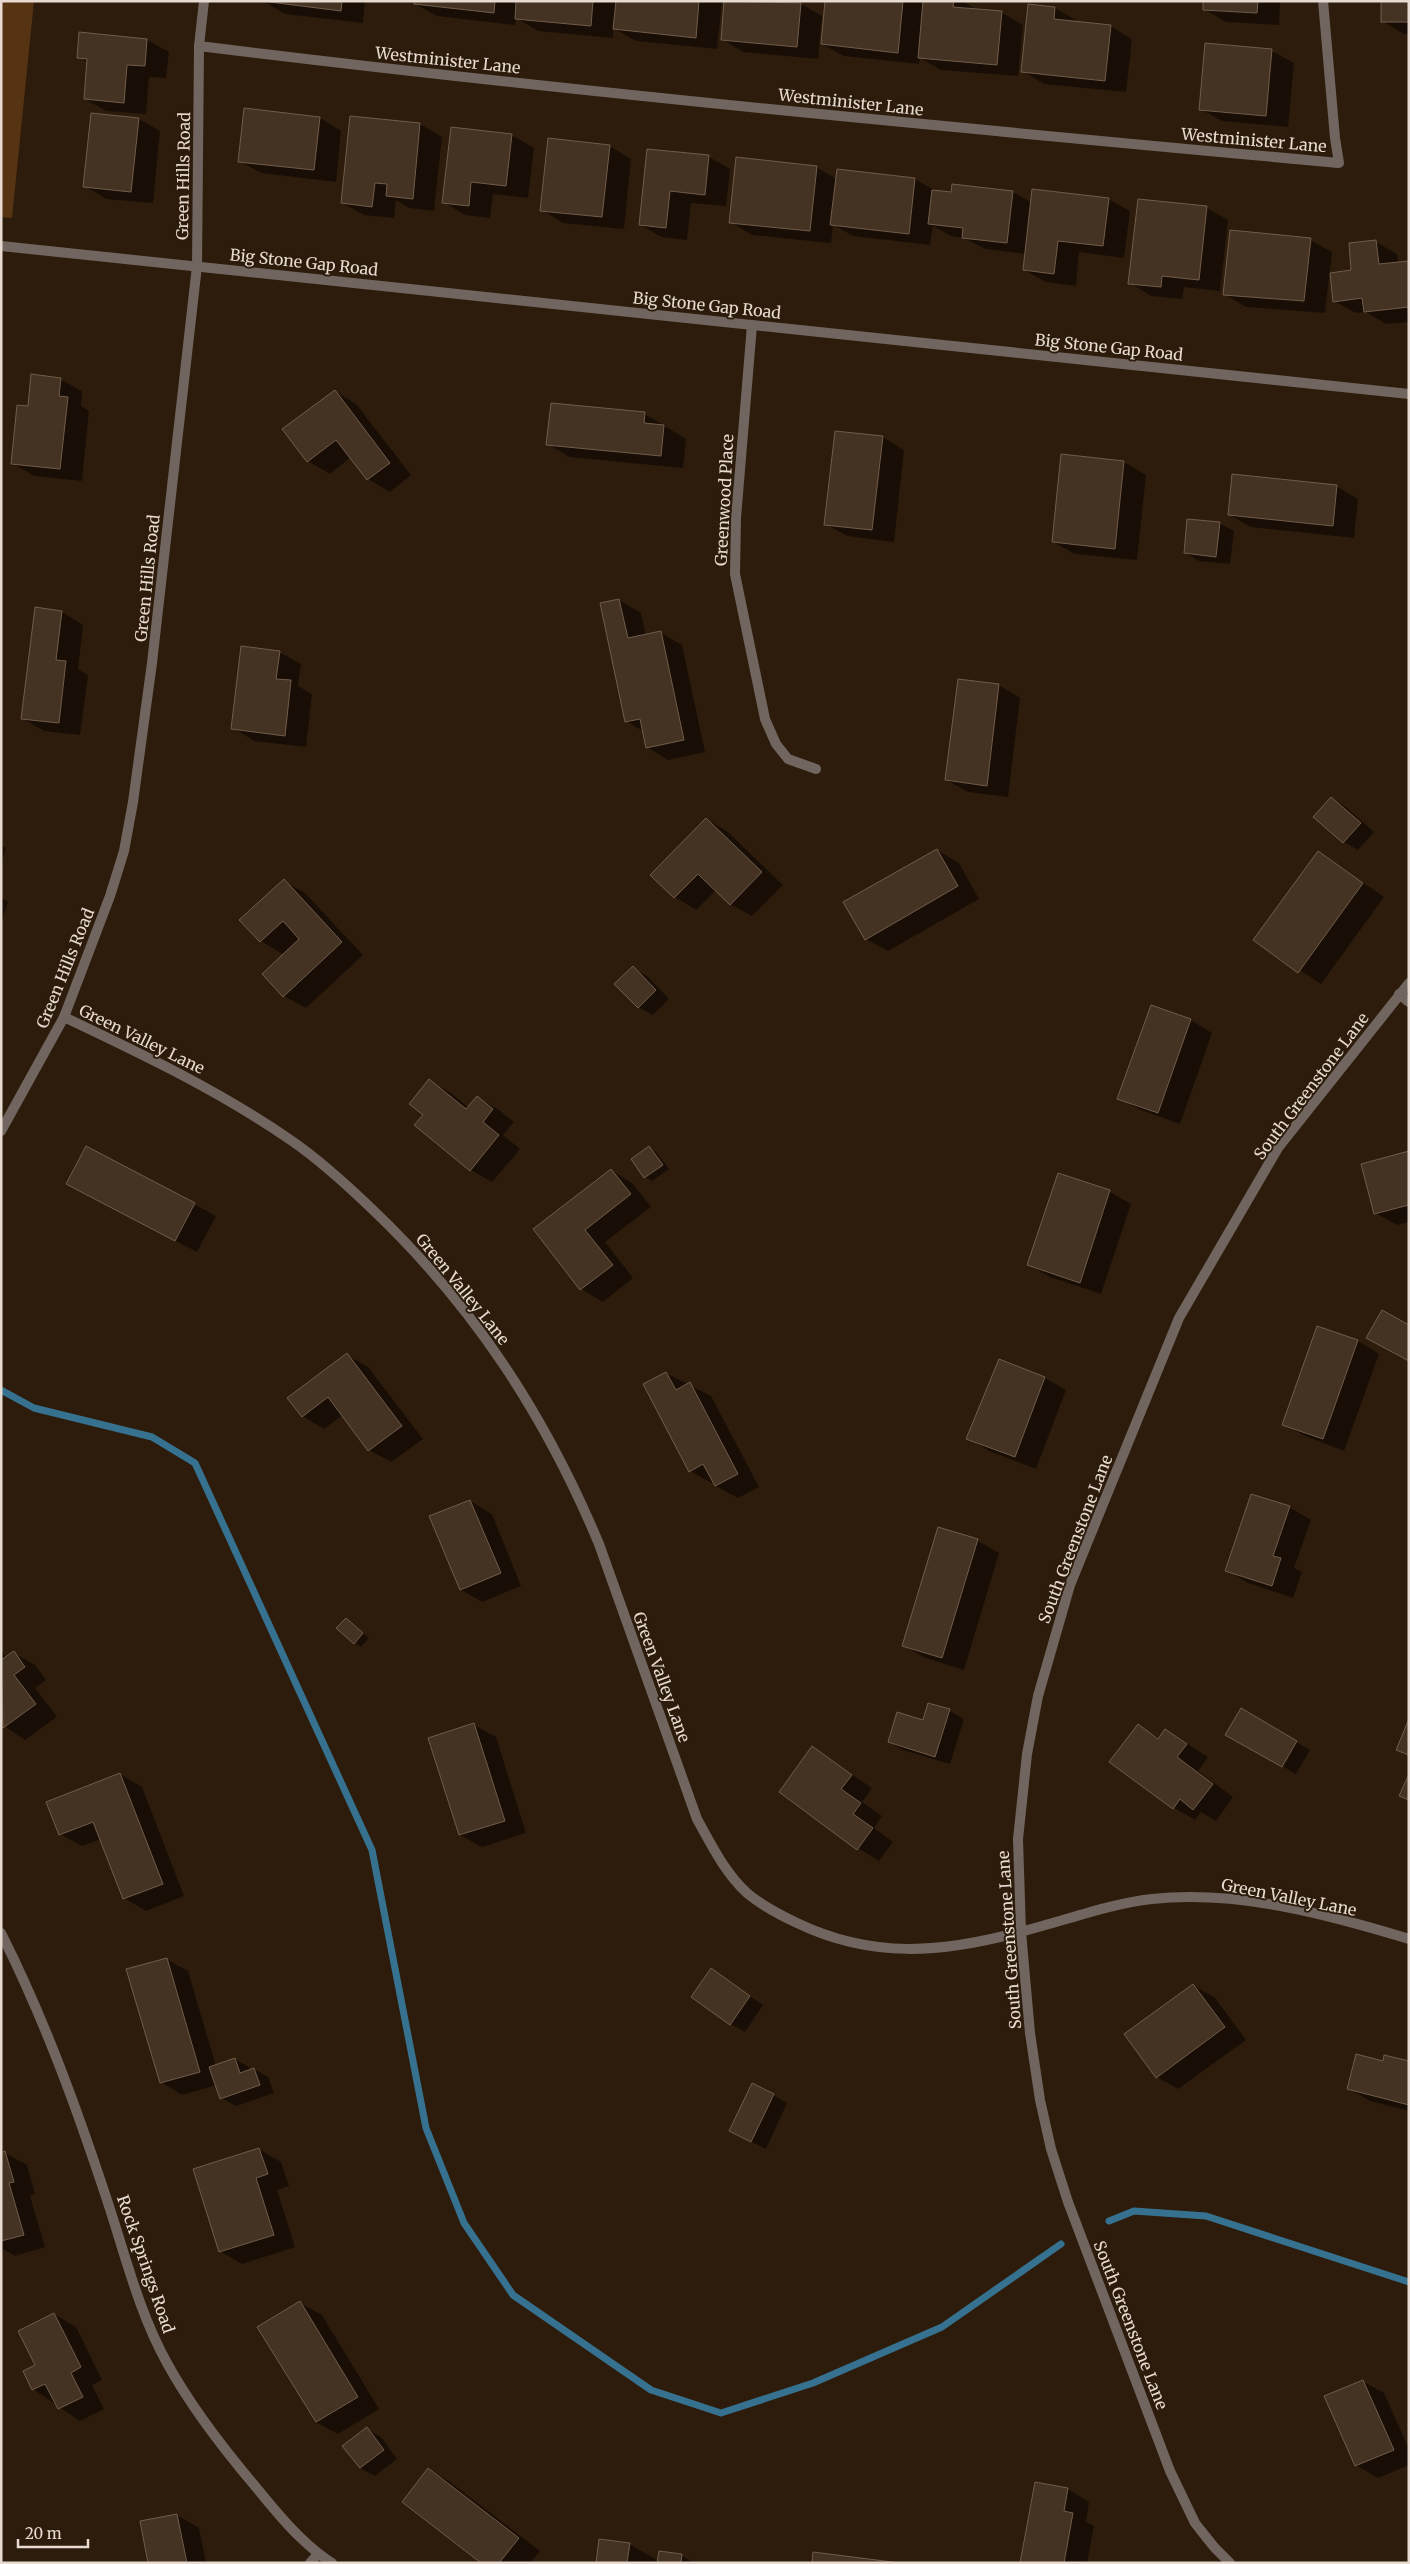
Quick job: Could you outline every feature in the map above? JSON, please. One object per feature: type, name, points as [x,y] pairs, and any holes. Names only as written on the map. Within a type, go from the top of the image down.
[{"type":"street","name":"Green Hills Road","points":[[1,1131],[64,1017],[110,896],[124,850],[134,802],[152,664],[197,266],[200,46],[204,1]]},
{"type":"street","name":"Westminister Lane","points":[[200,46],[416,73],[1002,132],[1339,163],[1335,138],[1323,1]]},
{"type":"street","name":"Big Stone Gap Road","points":[[1,246],[1409,394]]},
{"type":"street","name":"Greenwood Place","points":[[752,324],[736,518],[735,574],[765,719],[776,744],[788,759],[816,769]]},
{"type":"street","name":"South Greenstone Lane","points":[[1230,2563],[1195,2523],[1182,2497],[1068,2202],[1051,2149],[1040,2100],[1030,2033],[1021,1932],[1018,1840],[1027,1754],[1038,1696],[1070,1585],[1179,1318],[1278,1148],[1409,983]]},
{"type":"street","points":[[1399,994],[1409,1002]]},
{"type":"street","name":"Green Valley Lane","points":[[64,1017],[176,1070],[294,1142],[338,1177],[397,1233],[484,1334],[533,1408],[581,1502],[602,1554],[697,1819],[720,1859],[747,1892],[780,1916],[819,1934],[863,1946],[903,1950],[949,1948],[1021,1932],[1111,1906],[1152,1899],[1202,1896],[1250,1901],[1409,1938]]},
{"type":"street","name":"Rock Springs Road","points":[[1,1933],[31,1991],[93,2158],[149,2325],[166,2362],[185,2394],[221,2446],[266,2499],[318,2554],[332,2563]]},
{"type":"street","points":[[310,2563],[318,2554]]},
{"type":"shaded area","points":[[1,1],[34,1],[12,218],[1,217]]},
{"type":"building","points":[[262,1],[342,1],[341,11]]},
{"type":"building","points":[[414,1],[495,1],[494,13],[414,4]]},
{"type":"building","points":[[516,1],[593,1],[591,26],[515,19]]},
{"type":"building","points":[[616,1],[699,1],[696,38],[613,29]]},
{"type":"building","points":[[724,1],[801,3],[797,47],[721,40]]},
{"type":"building","points":[[825,1],[903,1],[898,53],[821,44]]},
{"type":"building","points":[[923,1],[954,1],[953,7],[1002,11],[997,65],[918,58]]},
{"type":"building","points":[[1203,1],[1258,1],[1257,13],[1203,10]]},
{"type":"building","points":[[1381,1],[1409,1],[1409,22],[1381,22]]},
{"type":"building","points":[[1028,4],[1055,7],[1054,19],[1111,25],[1105,81],[1021,72]]},
{"type":"building","points":[[79,32],[147,39],[145,66],[127,65],[124,103],[84,99],[87,59],[77,58]]},
{"type":"building","points":[[1205,43],[1272,49],[1266,116],[1199,110]]},
{"type":"building","points":[[244,108],[320,117],[314,170],[238,162]]},
{"type":"building","points":[[91,113],[139,118],[131,192],[83,187]]},
{"type":"building","points":[[350,116],[420,123],[413,199],[386,196],[387,184],[375,183],[372,207],[341,203]]},
{"type":"building","points":[[451,127],[512,134],[506,186],[471,182],[469,206],[442,203]]},
{"type":"building","points":[[548,138],[610,145],[602,217],[540,211]]},
{"type":"building","points":[[647,149],[709,155],[705,195],[670,191],[666,228],[639,225]]},
{"type":"building","points":[[736,157],[817,166],[810,231],[729,223]]},
{"type":"building","points":[[837,169],[915,178],[909,234],[830,225]]},
{"type":"building","points":[[952,184],[1013,191],[1007,243],[962,238],[963,228],[928,224],[932,190],[951,192]]},
{"type":"building","points":[[1032,189],[1109,198],[1103,246],[1058,241],[1054,274],[1023,270]]},
{"type":"building","points":[[1138,199],[1207,206],[1199,280],[1162,276],[1161,287],[1128,284]]},
{"type":"building","points":[[1230,230],[1311,238],[1304,301],[1223,295]]},
{"type":"building","points":[[1376,240],[1379,264],[1409,261],[1409,307],[1364,312],[1362,298],[1333,302],[1330,273],[1351,270],[1349,243]]},
{"type":"building","points":[[31,374],[61,378],[59,396],[68,397],[60,469],[11,464],[17,405],[28,406]]},
{"type":"building","points":[[335,390],[390,463],[367,480],[336,440],[307,462],[282,429]]},
{"type":"building","points":[[551,403],[645,412],[644,423],[664,425],[661,456],[546,445]]},
{"type":"building","points":[[835,431],[883,436],[872,530],[824,525]]},
{"type":"building","points":[[1061,454],[1124,461],[1115,549],[1052,542]]},
{"type":"building","points":[[1232,474],[1337,485],[1333,526],[1228,515]]},
{"type":"building","points":[[1187,519],[1220,522],[1216,557],[1184,553]]},
{"type":"building","points":[[619,599],[628,638],[661,631],[684,740],[646,748],[640,719],[625,722],[600,603]]},
{"type":"building","points":[[35,607],[62,611],[56,660],[66,661],[59,723],[21,719]]},
{"type":"building","points":[[241,646],[280,651],[276,679],[291,680],[285,736],[231,729]]},
{"type":"building","points":[[958,679],[999,684],[987,786],[945,780]]},
{"type":"building","points":[[1331,797],[1361,823],[1343,843],[1313,817]]},
{"type":"building","points":[[706,818],[762,872],[730,905],[698,874],[674,898],[650,875]]},
{"type":"building","points":[[937,849],[958,886],[865,940],[843,902]]},
{"type":"building","points":[[1318,851],[1363,883],[1298,973],[1253,940]]},
{"type":"building","points":[[284,879],[342,942],[283,997],[262,974],[299,939],[283,921],[260,942],[239,920]]},
{"type":"building","points":[[633,966],[656,990],[638,1008],[614,984]]},
{"type":"building","points":[[1151,1005],[1191,1019],[1158,1113],[1117,1099]]},
{"type":"building","points":[[429,1079],[466,1109],[477,1096],[493,1109],[483,1122],[499,1135],[470,1171],[414,1125],[423,1115],[409,1104]]},
{"type":"building","points":[[86,1146],[195,1203],[175,1241],[66,1184]]},
{"type":"building","points":[[649,1146],[663,1165],[644,1178],[631,1159]]},
{"type":"building","points":[[1409,1151],[1409,1205],[1374,1214],[1361,1164]]},
{"type":"building","points":[[611,1169],[631,1194],[585,1230],[613,1265],[580,1290],[533,1229]]},
{"type":"building","points":[[1058,1173],[1110,1190],[1080,1283],[1027,1265]]},
{"type":"building","points":[[1382,1310],[1409,1325],[1409,1361],[1366,1338]]},
{"type":"building","points":[[1317,1326],[1358,1340],[1323,1439],[1282,1425]]},
{"type":"building","points":[[347,1353],[402,1426],[368,1451],[328,1397],[302,1417],[287,1398]]},
{"type":"building","points":[[999,1359],[1045,1377],[1015,1457],[966,1439]]},
{"type":"building","points":[[666,1372],[676,1390],[690,1382],[738,1474],[715,1486],[703,1464],[689,1472],[643,1384]]},
{"type":"building","points":[[1251,1494],[1290,1506],[1273,1556],[1281,1558],[1272,1586],[1225,1571]]},
{"type":"building","points":[[470,1500],[501,1573],[460,1590],[429,1516]]},
{"type":"building","points":[[938,1527],[978,1539],[942,1658],[902,1646]]},
{"type":"building","points":[[346,1618],[363,1633],[354,1644],[336,1628]]},
{"type":"building","points":[[14,1651],[25,1667],[14,1675],[36,1704],[3,1728],[1,1660]]},
{"type":"building","points":[[928,1703],[950,1709],[935,1757],[888,1742],[897,1712],[923,1720]]},
{"type":"building","points":[[1241,1708],[1297,1741],[1282,1767],[1225,1735]]},
{"type":"building","points":[[1409,1719],[1409,1755],[1396,1750]]},
{"type":"building","points":[[474,1723],[505,1821],[459,1835],[428,1738]]},
{"type":"building","points":[[1138,1724],[1158,1739],[1165,1729],[1187,1744],[1177,1757],[1213,1784],[1193,1810],[1180,1799],[1173,1809],[1109,1762]]},
{"type":"building","points":[[812,1746],[852,1775],[841,1789],[861,1803],[853,1814],[873,1828],[857,1850],[779,1792]]},
{"type":"building","points":[[120,1773],[163,1884],[123,1899],[93,1822],[59,1835],[46,1802]]},
{"type":"building","points":[[1409,1774],[1409,1800],[1399,1796]]},
{"type":"building","points":[[167,1958],[200,2072],[160,2083],[126,1969]]},
{"type":"building","points":[[711,1968],[750,1996],[730,2025],[691,1997]]},
{"type":"building","points":[[1193,1984],[1225,2027],[1156,2078],[1124,2034]]},
{"type":"building","points":[[1356,2054],[1383,2061],[1384,2055],[1409,2061],[1409,2105],[1347,2089]]},
{"type":"building","points":[[235,2058],[240,2073],[254,2068],[260,2085],[220,2099],[209,2067]]},
{"type":"building","points":[[752,2083],[774,2094],[751,2142],[729,2131]]},
{"type":"building","points":[[259,2148],[268,2174],[256,2178],[274,2235],[219,2252],[193,2169]]},
{"type":"building","points":[[5,2151],[14,2182],[9,2183],[24,2235],[1,2241],[1,2153]]},
{"type":"building","points":[[300,2301],[358,2397],[316,2422],[257,2327]]},
{"type":"building","points":[[54,2313],[81,2367],[71,2373],[83,2397],[58,2409],[45,2384],[32,2390],[23,2371],[35,2365],[18,2331]]},
{"type":"building","points":[[1363,2380],[1394,2450],[1355,2466],[1324,2396]]},
{"type":"building","points":[[367,2427],[384,2450],[360,2468],[342,2446]]},
{"type":"building","points":[[428,2468],[519,2538],[499,2563],[481,2563],[402,2502]]},
{"type":"building","points":[[1035,2482],[1068,2488],[1064,2511],[1073,2513],[1064,2563],[1020,2563]]},
{"type":"building","points":[[177,2514],[187,2563],[148,2563],[140,2521]]},
{"type":"building","points":[[599,2539],[630,2543],[627,2563],[596,2563]]},
{"type":"building","points":[[659,2551],[682,2554],[681,2563],[657,2563]]},
{"type":"building","points":[[813,2552],[900,2563],[812,2563]]},
{"type":"waterway","points":[[1,1390],[34,1408],[152,1437],[195,1463],[372,1850],[426,2128],[464,2223],[513,2295],[651,2390],[721,2413],[813,2383],[942,2327],[1061,2244]]},
{"type":"waterway","points":[[1109,2221],[1134,2211],[1206,2216],[1409,2282]]}]
